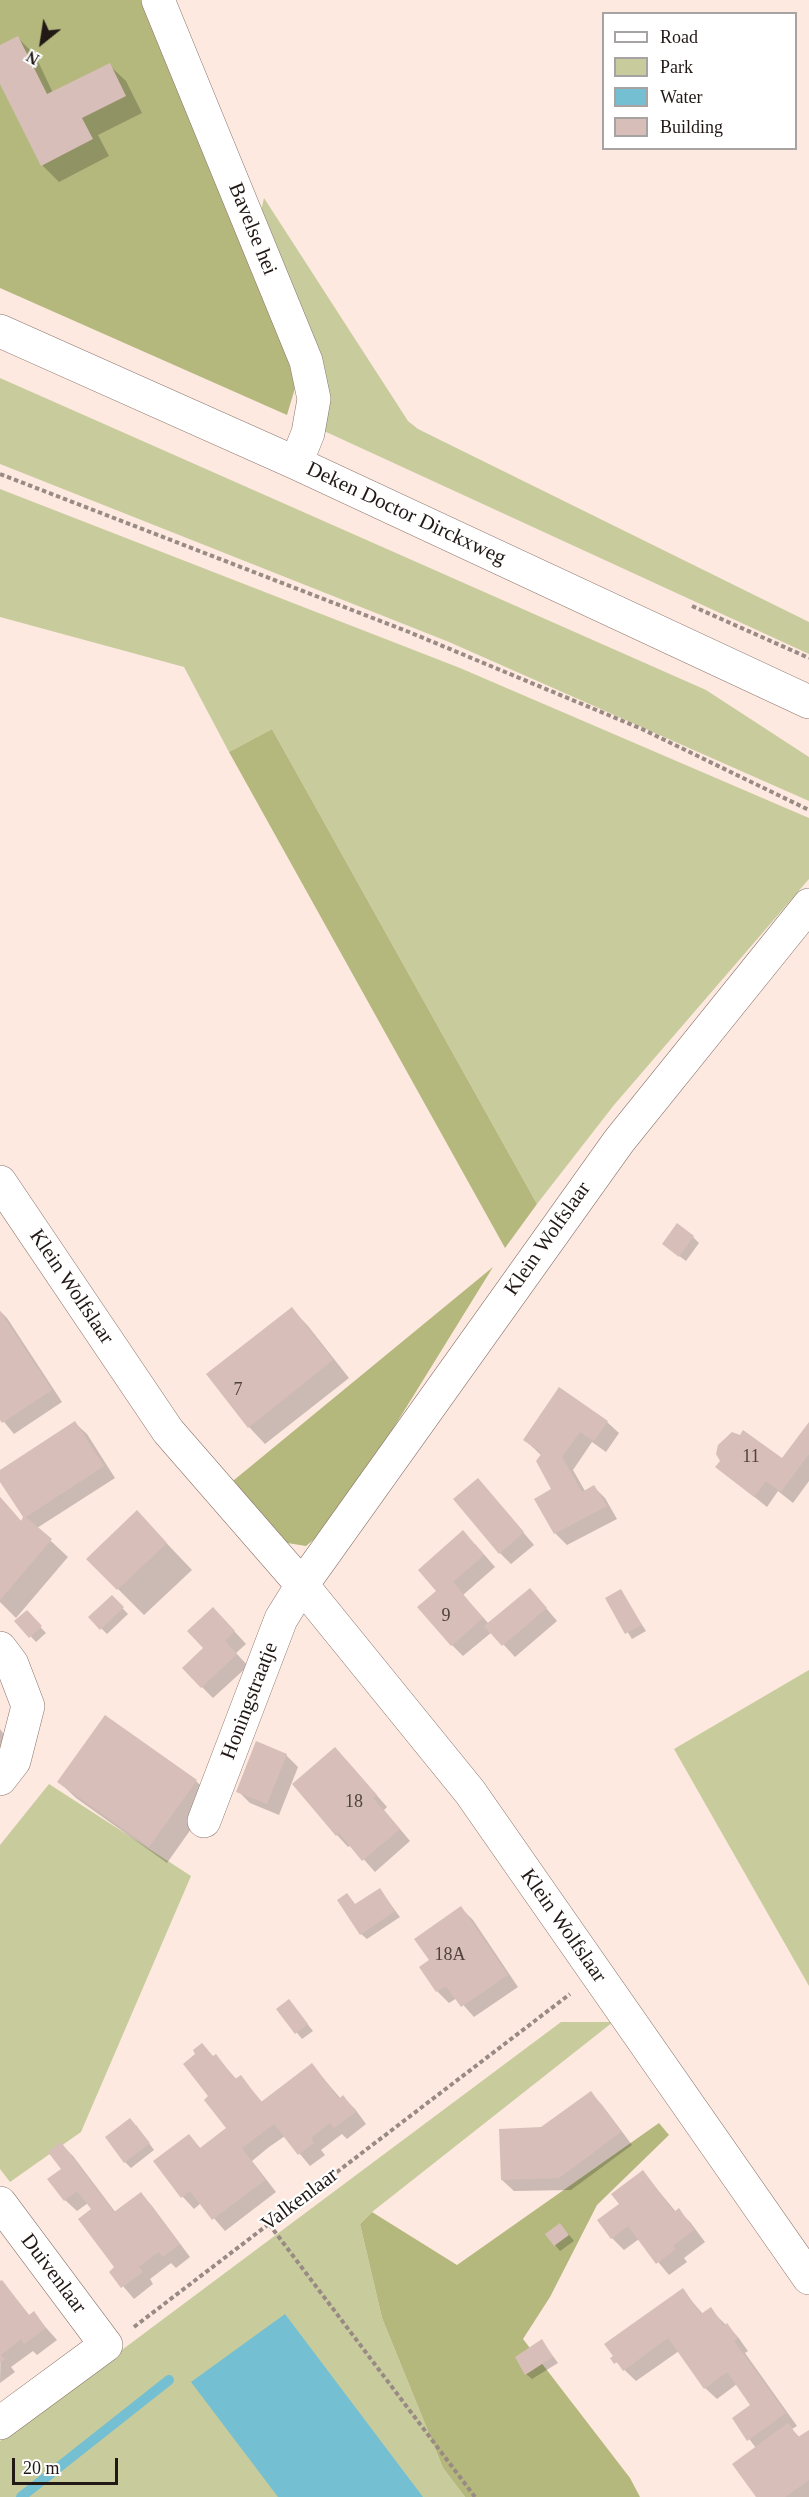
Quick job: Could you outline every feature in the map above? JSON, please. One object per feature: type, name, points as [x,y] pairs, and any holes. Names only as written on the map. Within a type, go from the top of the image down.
[{"type":"street","name":"Bavelse hei","points":[[158,0],[306,362],[314,399],[308,433],[296,463]]},
{"type":"street","name":"Deken Doctor Dirckxweg","points":[[0,331],[296,463],[809,702]]},
{"type":"street","name":"Klein Wolfslaar","points":[[302,1585],[619,1141],[809,905]]},
{"type":"street","name":"Klein Wolfslaar","points":[[0,1182],[168,1431],[302,1585],[470,1792],[809,2278]]},
{"type":"street","name":"Honingstraatje","points":[[204,1821],[281,1619],[302,1585]]},
{"type":"street","points":[[0,1648],[12,1664],[28,1706],[14,1761],[0,1779]]},
{"type":"street","name":"Duivenlaar","points":[[0,2203],[106,2345]]},
{"type":"street","points":[[0,2423],[106,2345]]},
{"type":"path","points":[[0,474],[409,632],[642,729],[809,810]]},
{"type":"path","name":"Valkenlaar","points":[[106,2345],[137,2325],[597,1974]]},
{"type":"path","points":[[269,2224],[475,2497]]},
{"type":"green space","points":[[0,0],[148,0],[290,360],[295,388],[287,415],[0,288]]},
{"type":"green space","points":[[264,198],[408,421],[418,429],[809,622],[809,654],[324,431],[260,215]]},
{"type":"green space","points":[[0,378],[706,690],[809,757],[809,801],[449,642],[0,464]]},
{"type":"green space","points":[[0,489],[460,668],[809,818],[809,879],[614,1105],[537,1204],[272,729],[229,752],[184,667],[0,617]]},
{"type":"green space","points":[[272,729],[537,1204],[505,1248],[229,752]]},
{"type":"green space","points":[[493,1267],[336,1521],[306,1546],[275,1541],[228,1485]]},
{"type":"green space","points":[[809,1670],[809,1986],[674,1749]]},
{"type":"green space","points":[[49,1784],[191,1876],[81,2132],[10,2182],[0,2169],[0,1845]]},
{"type":"green space","points":[[561,2022],[613,2022],[372,2212],[360,2224],[382,2318],[443,2468],[465,2497],[0,2497],[0,2441]]},
{"type":"green space","points":[[659,2123],[669,2135],[597,2205],[550,2297],[523,2339],[630,2478],[640,2497],[465,2497],[443,2468],[382,2318],[360,2224],[372,2212],[457,2265]]},
{"type":"water","points":[[285,2314],[423,2497],[278,2497],[191,2382]]},
{"type":"building","points":[[18,36],[47,94],[110,63],[126,96],[82,118],[93,139],[41,166],[0,84],[0,45]]},
{"type":"building","points":[[677,1223],[694,1236],[679,1257],[662,1244]]},
{"type":"building","points":[[292,1307],[333,1360],[248,1428],[206,1374]]},
{"type":"building","points":[[0,1311],[52,1390],[2,1423],[0,1420]]},
{"type":"building","points":[[559,1387],[608,1421],[594,1441],[580,1432],[562,1457],[582,1492],[594,1485],[607,1506],[554,1534],[534,1499],[551,1489],[536,1461],[542,1453],[523,1440]]},
{"type":"building","points":[[75,1421],[104,1466],[26,1517],[52,1539],[0,1600],[0,1497],[21,1521],[23,1517],[0,1482],[0,1470]]},
{"type":"building","points":[[809,1422],[809,1454],[781,1492],[766,1481],[754,1497],[715,1467],[720,1461],[716,1454],[718,1445],[732,1432],[740,1435],[743,1430],[782,1458]]},
{"type":"building","points":[[478,1478],[524,1532],[499,1554],[453,1499]]},
{"type":"building","points":[[137,1510],[167,1543],[117,1590],[86,1559]]},
{"type":"building","points":[[463,1530],[484,1555],[453,1582],[483,1618],[451,1646],[417,1607],[436,1591],[418,1570]]},
{"type":"building","points":[[530,1588],[547,1608],[502,1646],[484,1626]]},
{"type":"building","points":[[621,1589],[642,1625],[625,1634],[605,1598]]},
{"type":"building","points":[[112,1595],[124,1607],[100,1630],[88,1617]]},
{"type":"building","points":[[213,1607],[235,1631],[225,1641],[237,1654],[201,1688],[182,1668],[203,1648],[187,1631]]},
{"type":"building","points":[[27,1610],[42,1626],[29,1638],[14,1621]]},
{"type":"building","points":[[105,1715],[197,1780],[149,1847],[57,1782]]},
{"type":"building","points":[[256,1741],[287,1754],[267,1804],[236,1792]]},
{"type":"building","points":[[335,1747],[377,1795],[373,1798],[400,1829],[362,1861],[339,1833],[336,1836],[292,1784]]},
{"type":"building","points":[[380,1888],[395,1911],[360,1935],[337,1900],[347,1893],[355,1904]]},
{"type":"building","points":[[461,1906],[508,1975],[461,2007],[446,1986],[436,1992],[419,1967],[429,1960],[414,1939]]},
{"type":"building","points":[[289,1999],[308,2024],[295,2034],[276,2009]]},
{"type":"building","points":[[202,2043],[213,2056],[216,2054],[235,2079],[241,2075],[261,2102],[312,2063],[339,2099],[343,2095],[356,2112],[334,2128],[330,2123],[311,2138],[314,2143],[298,2155],[274,2124],[242,2148],[265,2180],[212,2220],[190,2191],[181,2198],[153,2161],[189,2134],[200,2148],[226,2128],[204,2100],[208,2096],[183,2064],[195,2054],[193,2050]]},
{"type":"building","points":[[591,2091],[621,2132],[559,2178],[501,2180],[499,2129],[541,2127]]},
{"type":"building","points":[[130,2118],[150,2143],[124,2163],[105,2137]]},
{"type":"building","points":[[61,2142],[114,2212],[141,2192],[180,2244],[163,2257],[159,2252],[149,2259],[139,2267],[143,2272],[121,2288],[109,2272],[114,2267],[78,2219],[91,2209],[77,2191],[64,2201],[47,2179],[61,2169],[48,2152]]},
{"type":"building","points":[[643,2170],[674,2212],[679,2208],[694,2230],[673,2246],[676,2249],[656,2264],[628,2226],[611,2239],[597,2220],[619,2204],[611,2194]]},
{"type":"building","points":[[560,2223],[569,2235],[554,2246],[545,2234]]},
{"type":"building","points":[[2,2280],[29,2315],[34,2311],[46,2328],[24,2344],[21,2339],[1,2355],[5,2359],[0,2363],[0,2281]]},
{"type":"building","points":[[683,2288],[701,2314],[711,2307],[724,2326],[727,2323],[738,2338],[734,2341],[786,2413],[747,2441],[732,2418],[750,2405],[727,2372],[704,2389],[668,2338],[623,2371],[617,2362],[614,2364],[610,2358],[613,2356],[604,2344]]},
{"type":"building","points":[[542,2339],[553,2357],[525,2375],[515,2357]]},
{"type":"building","points":[[788,2423],[798,2437],[809,2430],[809,2480],[785,2497],[756,2497],[732,2464]]},
{"type":"waterway","points":[[21,2497],[169,2380]]}]
